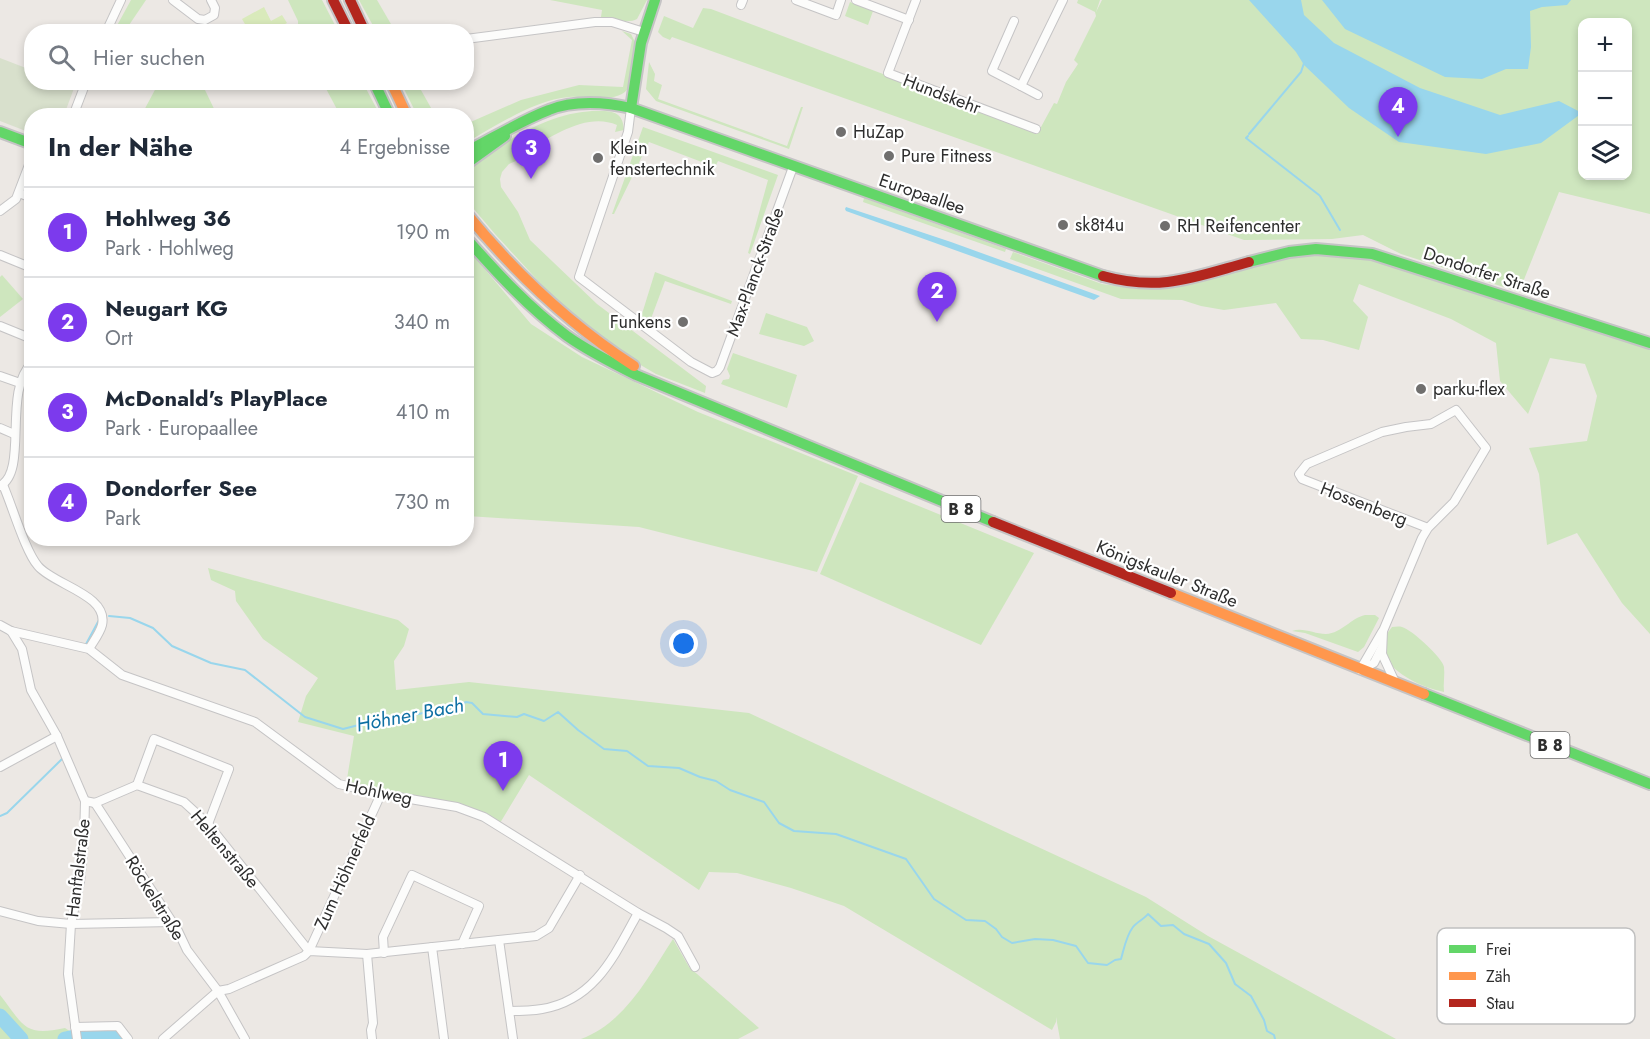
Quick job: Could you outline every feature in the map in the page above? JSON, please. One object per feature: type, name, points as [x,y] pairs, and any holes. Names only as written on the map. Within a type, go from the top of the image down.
[{"type":"main road","points":[[333,0],[345,24]]},
{"type":"main road","points":[[350,0],[361,24]]},
{"type":"main road","points":[[631,108],[644,32],[655,0]]},
{"type":"main road","points":[[378,90],[386,108]]},
{"type":"main road","points":[[395,90],[403,108]]},
{"type":"main road","name":"Europaallee","points":[[474,152],[525,120],[550,109],[593,103],[631,108],[1085,271],[1126,282],[1144,284],[1183,280],[1260,258],[1312,249]]},
{"type":"main road","name":"Europaallee","points":[[474,152],[525,120]]},
{"type":"main road","points":[[0,132],[24,141]]},
{"type":"main road","name":"Königskauler Straße","points":[[474,222],[519,274],[564,316],[604,348],[674,390]]},
{"type":"main road","name":"Königskauler Straße","points":[[474,247],[506,282],[566,335],[607,361],[636,375],[1360,670],[1650,784]]},
{"type":"main road","name":"Dondorfer Straße","points":[[1312,249],[1335,248],[1372,254],[1650,343]]},
{"type":"street","points":[[110,24],[121,0]]},
{"type":"street","points":[[173,0],[198,19],[205,20],[214,15],[215,8],[211,0]]},
{"type":"street","points":[[796,0],[836,15],[841,0]]},
{"type":"street","points":[[856,0],[909,20]]},
{"type":"street","name":"Hundskehr","points":[[916,0],[888,73],[1036,129]]},
{"type":"street","points":[[1021,86],[1064,0]]},
{"type":"street","points":[[1014,21],[992,71],[1038,95]]},
{"type":"street","points":[[474,38],[594,22],[612,22],[644,32]]},
{"type":"street","points":[[76,108],[83,90]]},
{"type":"street","name":"Max-Planck-Straße","points":[[631,108],[628,132],[579,277],[691,362],[711,373],[720,367],[793,167]]},
{"type":"street","points":[[0,211],[16,199],[24,179]]},
{"type":"street","points":[[19,193],[24,195]]},
{"type":"street","points":[[0,255],[24,265]]},
{"type":"street","points":[[0,326],[24,336]]},
{"type":"street","points":[[0,376],[20,383]]},
{"type":"street","points":[[24,376],[20,383],[14,434],[14,461],[11,474],[2,486],[24,538]]},
{"type":"street","name":"Hossenberg","points":[[1360,670],[1383,631],[1422,538],[1428,528],[1454,502],[1486,448],[1456,410],[1431,424],[1406,426],[1382,432],[1307,464],[1299,474],[1302,480],[1428,528]]},
{"type":"street","points":[[0,428],[14,434]]},
{"type":"street","points":[[27,546],[39,567],[97,604],[103,614],[102,627],[89,649]]},
{"type":"street","points":[[0,625],[11,631]]},
{"type":"street","name":"Hohlweg","points":[[11,631],[89,649],[122,675],[255,722],[339,784],[471,811],[494,822],[638,914],[678,936],[696,967]]},
{"type":"street","name":"Hanftalstraße","points":[[11,631],[22,649],[31,690],[57,736],[85,801],[80,882],[71,924],[68,974],[76,1033],[118,1026],[128,1039]]},
{"type":"street","name":"Hossenberg","points":[[1383,631],[1384,662],[1396,684]]},
{"type":"street","points":[[1360,670],[1372,665],[1382,649]]},
{"type":"street","points":[[0,767],[57,736]]},
{"type":"street","points":[[85,801],[95,803],[137,785],[154,739],[229,769],[208,824]]},
{"type":"street","name":"Heltenstraße","points":[[137,785],[184,802],[208,824],[309,951]]},
{"type":"street","name":"Zum Höhnerfeld","points":[[309,951],[381,794]]},
{"type":"street","name":"Röckelstraße","points":[[95,803],[172,922],[187,950],[218,991],[244,1039]]},
{"type":"street","points":[[384,953],[383,937],[412,875],[479,906],[462,944]]},
{"type":"street","points":[[163,1039],[218,991],[229,989],[304,956],[309,951],[384,953],[536,936],[549,928],[580,876]]},
{"type":"street","points":[[0,911],[38,921],[71,924],[172,922]]},
{"type":"street","points":[[509,1011],[542,1009],[566,1002],[585,992],[608,967],[638,914]]},
{"type":"street","points":[[499,940],[513,1039]]},
{"type":"street","points":[[432,947],[444,1039]]},
{"type":"street","points":[[367,954],[373,1023],[372,1039]]},
{"type":"green space","points":[[131,0],[146,0],[130,24],[118,24]]},
{"type":"green space","points":[[288,0],[322,0],[334,24],[298,24]]},
{"type":"green space","points":[[359,0],[377,0],[391,24],[372,24]]},
{"type":"green space","points":[[550,0],[647,0],[637,19],[624,21],[601,17],[602,10]]},
{"type":"green space","points":[[1078,0],[1100,0],[1096,12],[1102,0],[1650,0],[1650,214],[1559,192],[1519,292],[1401,254],[1363,235],[1332,239],[1244,240],[672,37],[670,40],[658,32],[664,16],[693,28],[703,8],[711,9],[1034,131],[1037,127],[1041,127],[1054,103],[1057,104],[1066,82],[1078,64],[1074,60],[1096,16],[1095,12],[1077,3]]},
{"type":"green space","points":[[850,2],[873,11],[868,25],[845,16]]},
{"type":"green space","points":[[264,7],[271,21],[282,15],[287,23],[245,24],[242,19]]},
{"type":"green space","points":[[622,31],[631,34],[636,44],[629,86],[625,92],[611,97],[569,97],[542,103],[474,138],[474,121],[521,100],[579,85],[623,87],[632,40]]},
{"type":"green space","points":[[0,58],[24,67],[24,90],[73,90],[67,108],[24,108],[24,130],[0,121]]},
{"type":"green space","points":[[649,62],[655,74],[654,81],[662,85],[658,99],[787,146],[801,107],[803,107],[789,149],[656,101],[646,89]]},
{"type":"green space","points":[[155,90],[205,90],[214,108],[145,108]]},
{"type":"green space","points":[[327,90],[367,90],[376,108],[336,108]]},
{"type":"green space","points":[[404,90],[421,90],[431,108],[414,108]]},
{"type":"green space","points":[[609,111],[621,118],[624,130],[615,132],[617,125],[595,121],[560,132],[529,149],[527,160],[518,160],[509,164],[502,172],[501,187],[518,212],[530,240],[597,304],[706,386],[705,393],[656,374],[615,350],[552,296],[474,209],[474,163],[529,129],[575,113]]},
{"type":"green space","points":[[643,127],[778,175],[750,254],[748,253],[768,180],[718,161],[715,167],[649,142],[612,214]]},
{"type":"green space","points":[[864,198],[1006,249],[1005,252],[863,202]]},
{"type":"green space","points":[[1013,252],[1102,284],[1138,289],[1180,286],[1278,258],[1312,255],[1363,258],[1515,303],[1650,350],[1650,634],[1622,603],[1577,533],[1547,545],[1539,474],[1529,448],[1587,441],[1597,396],[1585,364],[1550,358],[1528,414],[1500,381],[1496,343],[1451,319],[1359,284],[1353,301],[1368,317],[1359,350],[1323,340],[1301,339],[1276,303],[1224,310],[1182,300],[1121,299],[1010,259]]},
{"type":"green space","points":[[474,256],[531,324],[582,357],[698,412],[858,476],[817,572],[639,527],[474,516]]},
{"type":"green space","points":[[655,272],[732,301],[731,304],[665,281],[649,324],[641,317]]},
{"type":"green space","points":[[2,275],[23,299],[0,317],[0,277]]},
{"type":"green space","points":[[766,313],[807,327],[814,341],[804,346],[759,334]]},
{"type":"green space","points":[[733,353],[797,375],[787,408],[721,384],[723,380],[729,379],[727,369]]},
{"type":"green space","points":[[860,482],[1034,553],[981,645],[820,574]]},
{"type":"green space","points":[[208,568],[398,620],[409,629],[404,646],[394,661],[396,690],[469,682],[749,713],[1146,897],[1208,936],[1396,1039],[1060,1039],[1056,1017],[1052,1030],[844,906],[737,873],[709,872],[699,890],[529,775],[500,823],[485,814],[346,785],[354,736],[298,722],[306,696],[318,678],[263,639],[236,601],[235,591],[211,580]]},
{"type":"green space","points":[[1365,615],[1375,615],[1379,618],[1364,647],[1358,652],[1305,633],[1292,631],[1332,633]]},
{"type":"green space","points":[[1392,627],[1406,629],[1426,644],[1438,657],[1444,667],[1444,692],[1410,679],[1395,669],[1383,656],[1386,635]]},
{"type":"green space","points":[[673,939],[689,967],[759,1028],[738,1039],[581,1039],[611,1022],[623,1010],[645,983]]},
{"type":"green space","points":[[0,995],[26,1026],[40,1031],[65,1028],[71,1032],[72,1039],[0,1039]]},
{"type":"water","points":[[1249,0],[1301,0],[1304,15],[1334,43],[1420,88],[1500,115],[1559,101],[1578,111],[1578,116],[1541,143],[1486,154],[1399,142],[1349,108],[1304,65],[1296,52]]},
{"type":"water","points":[[1322,0],[1571,0],[1567,5],[1542,7],[1530,11],[1531,47],[1528,69],[1506,69],[1482,79],[1445,77],[1345,29]]},
{"type":"water","points":[[846,207],[1100,296],[1094,300],[846,211]]},
{"type":"waterway","points":[[1249,134],[1301,72],[1304,63]]},
{"type":"waterway","points":[[1248,136],[1246,138],[1319,195]]},
{"type":"waterway","points":[[1320,196],[1340,230]]},
{"type":"waterway","name":"Höhner Bach","points":[[109,616],[130,618],[153,628],[172,646],[211,663],[245,670],[305,717],[343,729],[394,716],[419,714],[438,709],[451,710],[466,702],[472,703],[483,714],[517,717],[524,714],[544,721],[558,712],[604,749],[627,751],[648,766],[679,768],[764,802],[779,823],[794,831],[836,834],[906,859],[934,899],[966,920],[985,921],[1012,943],[1035,939],[1053,940],[1076,946],[1088,963],[1107,965],[1121,959],[1131,931],[1148,914],[1161,926],[1173,925],[1184,934],[1209,944],[1226,963],[1235,984],[1251,996],[1264,1020],[1267,1031],[1274,1035],[1275,1039]]},
{"type":"waterway","name":"Höhner Bach","points":[[85,646],[99,620]]},
{"type":"waterway","name":"Höhner Bach","points":[[0,816],[7,813],[62,759]]},
{"type":"waterway","points":[[0,1016],[21,1039]]},
{"type":"waterway","points":[[65,1039],[100,1033],[114,1035],[119,1039]]},
{"type":"traffic: fast","points":[[631,108],[641,43],[655,0]]},
{"type":"traffic: fast","points":[[378,90],[386,108]]},
{"type":"traffic: fast","points":[[474,148],[528,119],[558,107],[600,103],[631,108],[1103,276]]},
{"type":"traffic: fast","points":[[0,132],[24,141]]},
{"type":"traffic: fast","points":[[474,158],[505,136]]},
{"type":"traffic: fast","points":[[474,247],[540,314],[567,336],[600,357],[636,375],[993,522]]},
{"type":"traffic: fast","points":[[1249,262],[1289,252],[1316,249],[1372,254],[1650,343]]},
{"type":"traffic: fast","points":[[1424,694],[1650,784]]},
{"type":"traffic: slow","points":[[395,90],[403,108]]},
{"type":"traffic: slow","points":[[474,222],[524,277],[565,315],[634,366]]},
{"type":"traffic: slow","points":[[1171,593],[1424,694]]},
{"type":"traffic: jam","points":[[333,0],[345,24]]},
{"type":"traffic: jam","points":[[350,0],[361,24]]},
{"type":"traffic: jam","points":[[1103,276],[1124,281],[1160,283],[1194,277],[1249,262]]},
{"type":"traffic: jam","points":[[993,522],[1171,593]]},
{"type":"place","name":"HuZap","points":[[841,132]]},
{"type":"place","name":"Dondorfer See","points":[[1398,137]]},
{"type":"place","name":"Pure Fitness","points":[[889,156]]},
{"type":"place","name":"Klein fenstertechnik","points":[[598,158]]},
{"type":"place","name":"McDonald's PlayPlace","points":[[531,179]]},
{"type":"place","name":"sk8t4u","points":[[1063,225]]},
{"type":"place","name":"RH Reifencenter","points":[[1165,226]]},
{"type":"place","name":"Funkens","points":[[683,322]]},
{"type":"place","name":"Neugart KG","points":[[937,322]]},
{"type":"place","name":"parku-flex","points":[[1421,389]]},
{"type":"place","name":"Hohlweg 36","points":[[503,791]]}]
